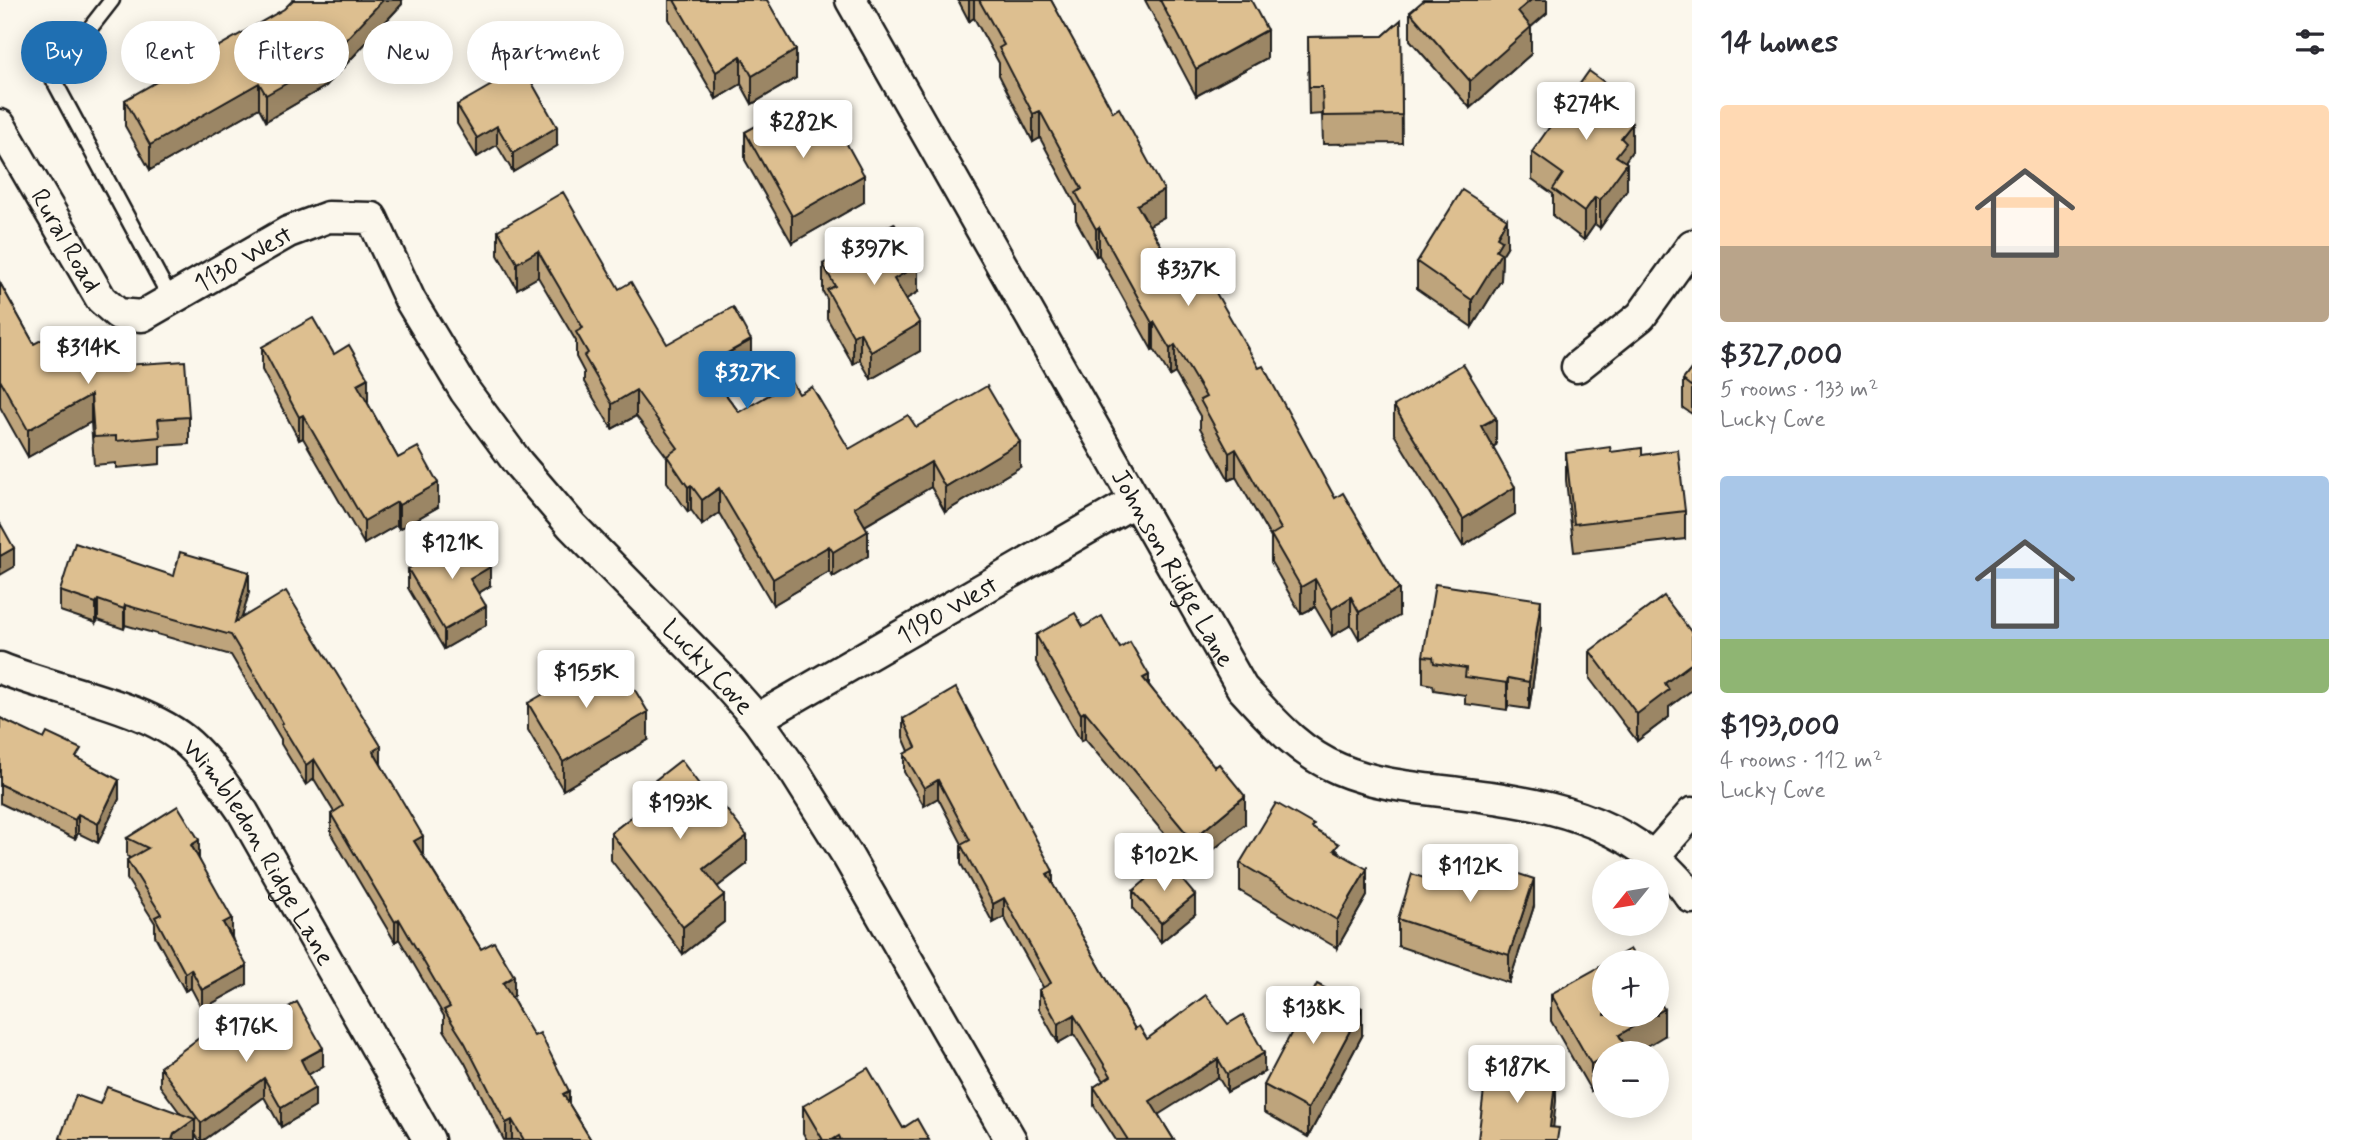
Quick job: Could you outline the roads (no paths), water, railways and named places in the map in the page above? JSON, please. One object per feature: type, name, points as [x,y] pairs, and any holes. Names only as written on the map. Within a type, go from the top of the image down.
[{"type":"street","name":"Johnson Ridge Lane","points":[[851,0],[1242,688],[1289,739],[1338,768],[1383,784],[1525,801],[1570,812],[1616,832],[1655,855],[1692,898]]},
{"type":"street","name":"Rural Road","points":[[0,124],[101,299],[118,314]]},
{"type":"street","name":"1130 West","points":[[118,314],[142,316],[288,232],[328,217],[372,218]]},
{"type":"street","name":"Lucky Cove","points":[[372,218],[410,300],[465,391],[517,463],[572,526],[757,719],[847,855],[1011,1140]]},
{"type":"street","points":[[1577,367],[1641,316],[1692,245]]},
{"type":"street","name":"1190 West","points":[[757,719],[1135,501]]},
{"type":"street","name":"Wimbledon Ridge Lane","points":[[0,668],[155,721],[188,743],[215,770],[243,812],[419,1137]]},
{"type":"street","points":[[1655,855],[1692,813]]},
{"type":"lane","points":[[112,0],[52,76],[172,301]]}]
